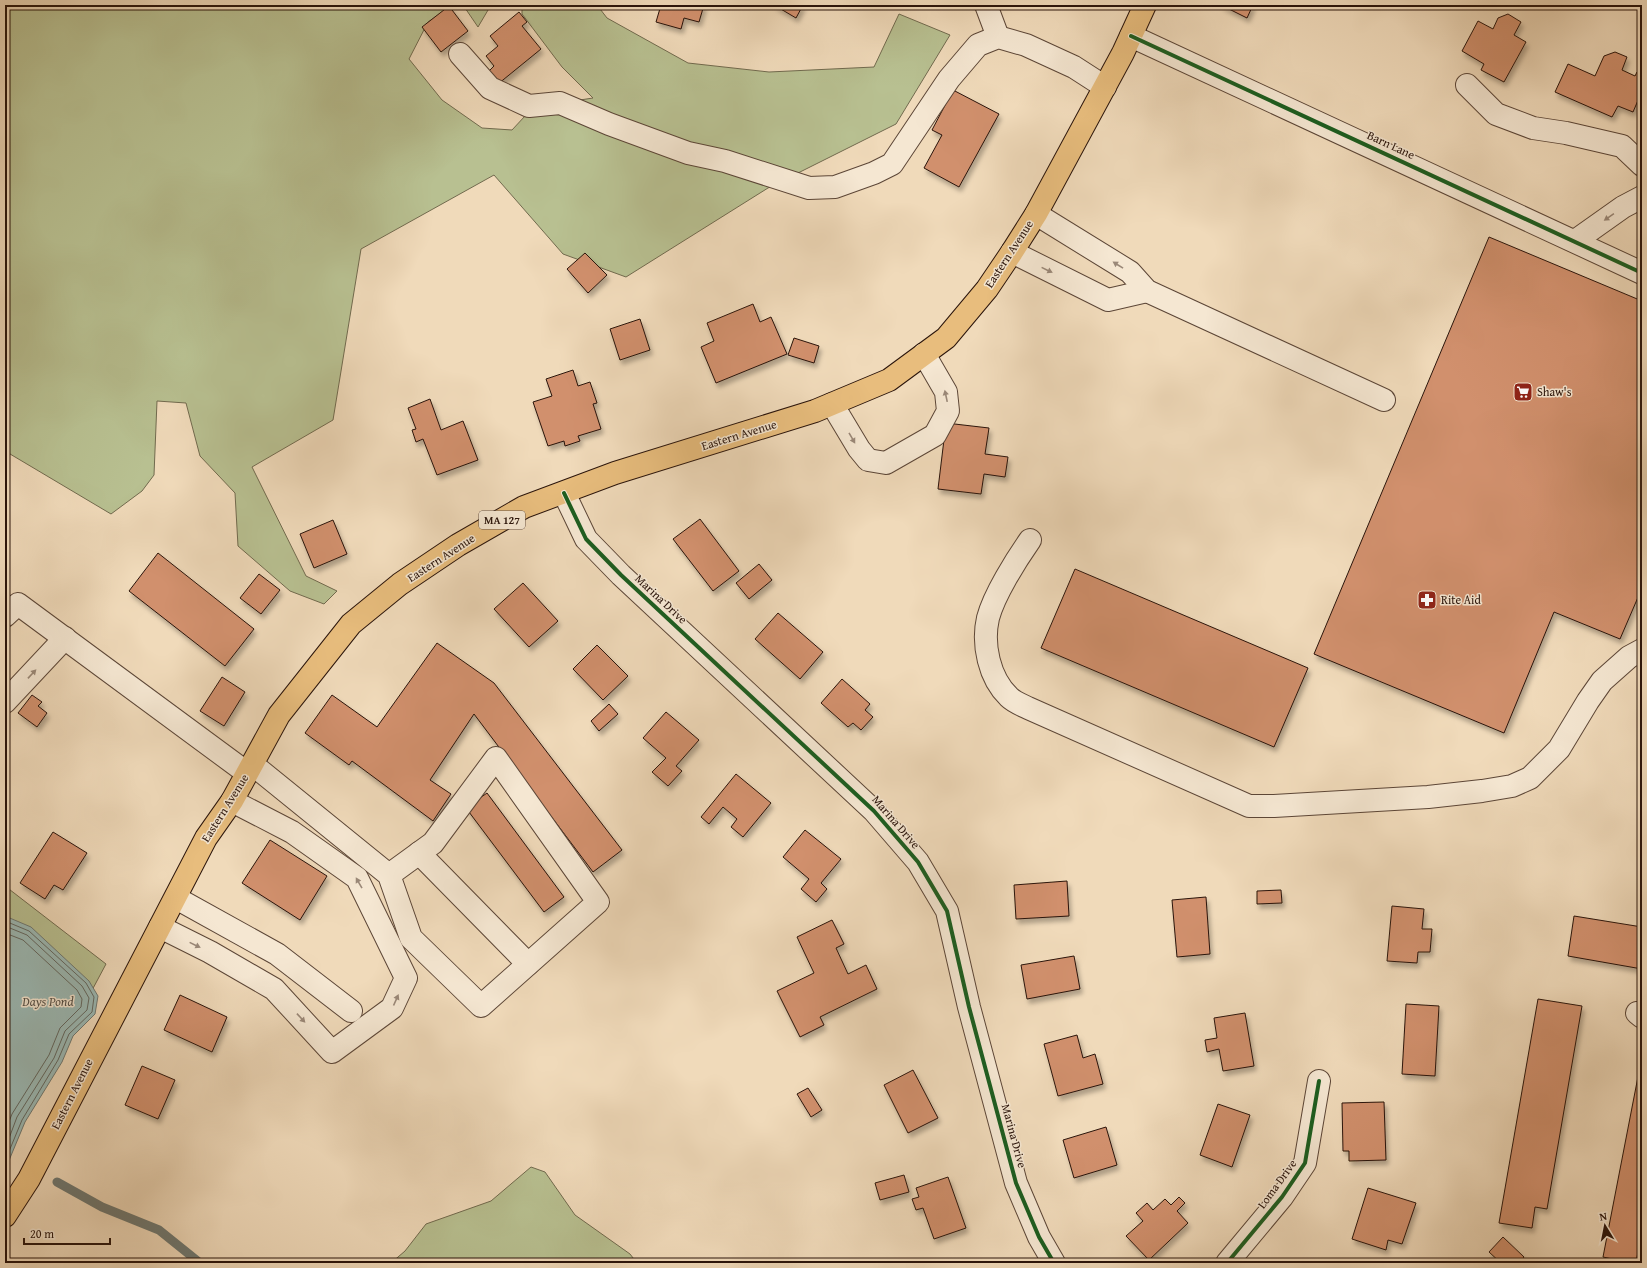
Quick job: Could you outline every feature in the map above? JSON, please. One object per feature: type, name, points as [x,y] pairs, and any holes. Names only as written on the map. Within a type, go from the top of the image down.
[{"type":"main road","name":"Eastern Avenue","points":[[5,1216],[29,1179],[107,1026],[176,898],[206,838],[232,801],[279,715],[351,624],[400,584],[458,545],[524,507],[615,473],[815,411],[889,380],[946,338],[987,289],[1036,214],[1105,87],[1145,5]]},
{"type":"street","points":[[986,5],[998,37]]},
{"type":"street","name":"Barn Lane","points":[[1131,36],[1642,273]]},
{"type":"street","points":[[460,54],[490,88],[529,106],[560,103],[609,124],[688,153],[725,161],[809,188],[836,187],[874,173],[892,164],[948,79],[978,45],[998,37],[1026,45],[1074,67],[1105,87]]},
{"type":"street","points":[[1467,85],[1496,114],[1532,128],[1566,133],[1622,146],[1642,165]]},
{"type":"street","points":[[1575,241],[1623,208],[1642,197]]},
{"type":"street","points":[[1036,214],[1130,272],[1147,291],[1384,400]]},
{"type":"street","points":[[1012,252],[1108,300],[1147,291]]},
{"type":"street","points":[[832,404],[859,450],[868,460],[886,463],[934,435],[948,411],[946,392],[924,354]]},
{"type":"street","name":"Marina Drive","points":[[564,493],[586,539],[621,576],[874,811],[918,862],[948,911],[969,1007],[1016,1184],[1038,1237],[1054,1263]]},
{"type":"street","points":[[1030,540],[1003,584],[988,618],[986,634],[987,656],[996,680],[1010,698],[1028,708],[1249,806],[1274,806],[1428,797],[1512,786],[1530,778],[1559,749],[1602,681],[1629,657],[1642,650]]},
{"type":"street","points":[[12,610],[65,638],[249,769],[389,875],[411,938],[481,1006],[598,902],[496,758],[433,842],[389,875]]},
{"type":"street","points":[[5,702],[65,638]]},
{"type":"street","points":[[160,927],[210,952],[274,989],[332,1052],[392,1008],[406,978],[357,878],[292,832],[232,801]]},
{"type":"street","points":[[419,853],[528,964]]},
{"type":"street","points":[[176,898],[277,954],[351,1011]]},
{"type":"street","name":"Loma Drive","points":[[1227,1263],[1282,1197],[1305,1163],[1319,1081]]},
{"type":"green space","points":[[5,5],[453,5],[428,22],[409,59],[442,100],[482,128],[512,130],[525,116],[560,103],[593,98],[562,67],[522,14],[522,5],[597,5],[607,18],[688,63],[769,72],[874,67],[899,14],[950,35],[896,124],[768,188],[626,277],[563,254],[494,175],[361,249],[333,420],[252,467],[306,576],[337,591],[324,604],[290,591],[238,546],[235,493],[200,456],[186,403],[157,401],[154,475],[142,491],[111,514],[5,451]]},
{"type":"green space","points":[[463,5],[491,5],[478,27]]},
{"type":"green space","name":"Days Pond","points":[[5,886],[106,964],[82,1009],[5,1116]]},
{"type":"green space","points":[[531,1167],[545,1172],[575,1215],[630,1254],[637,1263],[391,1263],[405,1251],[426,1224],[491,1201]]},
{"type":"water","name":"Days Pond","points":[[5,916],[31,927],[89,981],[98,996],[95,1014],[73,1036],[62,1062],[25,1122],[5,1170]]},
{"type":"building","points":[[661,5],[704,5],[699,22],[684,18],[681,29],[656,22]]},
{"type":"building","points":[[774,5],[803,5],[796,18]]},
{"type":"building","points":[[1221,5],[1253,5],[1247,18]]},
{"type":"building","points":[[449,6],[468,31],[441,52],[422,27]]},
{"type":"building","points":[[519,12],[527,22],[522,26],[541,49],[498,84],[488,72],[494,66],[486,56],[498,46],[490,36]]},
{"type":"building","points":[[1508,14],[1521,22],[1514,35],[1526,42],[1504,82],[1481,70],[1484,64],[1462,51],[1478,21],[1493,29],[1498,18]]},
{"type":"building","points":[[1615,52],[1627,57],[1622,70],[1635,76],[1637,72],[1642,74],[1642,91],[1633,112],[1618,106],[1612,117],[1555,92],[1568,64],[1595,76],[1604,56]]},
{"type":"building","points":[[953,90],[999,114],[959,187],[924,168],[942,135],[932,130]]},
{"type":"building","points":[[1489,237],[1642,301],[1642,588],[1620,639],[1554,612],[1504,733],[1314,654]]},
{"type":"building","points":[[585,253],[607,275],[588,293],[567,269]]},
{"type":"building","points":[[753,304],[760,322],[771,317],[787,354],[716,383],[701,347],[714,341],[707,323]]},
{"type":"building","points":[[640,319],[650,350],[620,360],[610,329]]},
{"type":"building","points":[[794,338],[819,346],[814,363],[788,355]]},
{"type":"building","points":[[573,370],[578,386],[590,382],[597,403],[593,404],[601,429],[578,436],[580,441],[565,446],[564,441],[548,446],[533,402],[552,396],[546,379]]},
{"type":"building","points":[[430,399],[441,430],[463,421],[478,460],[437,475],[423,439],[416,442],[412,430],[416,429],[408,408]]},
{"type":"building","points":[[946,423],[989,428],[985,454],[1008,457],[1005,477],[984,474],[981,494],[938,489]]},
{"type":"building","points":[[700,519],[739,571],[713,591],[673,539]]},
{"type":"building","points":[[333,520],[347,554],[314,568],[300,534]]},
{"type":"building","points":[[158,553],[254,629],[225,666],[129,591]]},
{"type":"building","points":[[759,564],[772,580],[749,599],[736,583]]},
{"type":"building","points":[[1075,569],[1308,668],[1274,747],[1041,648]]},
{"type":"building","points":[[259,574],[280,590],[261,614],[240,598]]},
{"type":"building","points":[[523,583],[558,621],[529,647],[494,609]]},
{"type":"building","points":[[778,613],[823,652],[800,679],[755,639]]},
{"type":"building","points":[[437,643],[494,683],[622,850],[593,872],[474,714],[430,780],[451,794],[433,821],[352,761],[349,765],[305,733],[332,695],[377,727]]},
{"type":"building","points":[[597,645],[628,676],[603,700],[573,669]]},
{"type":"building","points":[[222,677],[245,692],[224,726],[200,711]]},
{"type":"building","points":[[842,679],[870,704],[865,710],[873,717],[861,730],[853,723],[848,727],[821,703]]},
{"type":"building","points":[[32,695],[42,702],[38,706],[47,713],[37,727],[18,713]]},
{"type":"building","points":[[609,704],[618,714],[599,731],[591,721]]},
{"type":"building","points":[[666,712],[699,740],[676,766],[682,771],[668,786],[652,772],[666,758],[643,738]]},
{"type":"building","points":[[736,774],[771,803],[743,837],[731,827],[737,819],[723,807],[709,824],[701,817]]},
{"type":"building","points":[[487,793],[564,897],[544,912],[466,808]]},
{"type":"building","points":[[805,830],[841,859],[821,883],[827,889],[816,902],[801,889],[809,879],[783,857]]},
{"type":"building","points":[[53,832],[87,853],[63,890],[54,885],[45,899],[20,883]]},
{"type":"building","points":[[270,840],[327,876],[300,920],[242,883]]},
{"type":"building","points":[[1067,881],[1069,916],[1016,919],[1014,885]]},
{"type":"building","points":[[1281,890],[1282,903],[1257,904],[1257,891]]},
{"type":"building","points":[[1206,897],[1210,954],[1177,957],[1172,900]]},
{"type":"building","points":[[1392,906],[1424,909],[1422,929],[1432,929],[1430,952],[1418,952],[1417,963],[1387,961]]},
{"type":"building","points":[[1574,916],[1642,927],[1642,969],[1568,956]]},
{"type":"building","points":[[832,920],[844,944],[836,948],[848,974],[866,965],[877,989],[820,1017],[824,1025],[800,1037],[777,991],[814,973],[797,937]]},
{"type":"building","points":[[1074,956],[1080,989],[1027,999],[1021,965]]},
{"type":"building","points":[[180,995],[227,1017],[212,1052],[164,1030]]},
{"type":"building","points":[[1538,999],[1582,1006],[1547,1209],[1535,1207],[1532,1228],[1499,1223]]},
{"type":"building","points":[[1406,1004],[1439,1006],[1435,1076],[1402,1074]]},
{"type":"building","points":[[1245,1013],[1254,1066],[1223,1071],[1219,1049],[1207,1052],[1205,1040],[1217,1038],[1214,1018]]},
{"type":"building","points":[[1077,1035],[1083,1058],[1095,1054],[1103,1084],[1058,1096],[1044,1044]]},
{"type":"building","points":[[1642,1056],[1642,1247],[1639,1246],[1636,1263],[1631,1263],[1603,1257]]},
{"type":"building","points":[[142,1066],[175,1080],[158,1119],[125,1105]]},
{"type":"building","points":[[913,1070],[938,1118],[908,1133],[884,1085]]},
{"type":"building","points":[[808,1088],[822,1110],[811,1117],[797,1094]]},
{"type":"building","points":[[1384,1102],[1386,1160],[1349,1161],[1349,1151],[1343,1151],[1342,1103]]},
{"type":"building","points":[[1218,1104],[1250,1115],[1232,1167],[1200,1155]]},
{"type":"building","points":[[1106,1127],[1117,1165],[1074,1178],[1063,1140]]},
{"type":"building","points":[[904,1175],[909,1192],[880,1200],[875,1183]]},
{"type":"building","points":[[948,1177],[966,1228],[934,1239],[923,1208],[916,1210],[912,1199],[919,1197],[916,1188]]},
{"type":"building","points":[[1368,1188],[1416,1203],[1402,1244],[1388,1240],[1386,1250],[1352,1239]]},
{"type":"building","points":[[1179,1197],[1185,1203],[1177,1211],[1188,1223],[1149,1260],[1126,1236],[1143,1221],[1136,1213],[1147,1203],[1153,1210],[1165,1199],[1171,1205]]},
{"type":"building","points":[[1503,1237],[1524,1257],[1519,1263],[1501,1263],[1489,1252]]},
{"type":"waterway","points":[[57,1182],[102,1207],[159,1230],[200,1263]]},
{"type":"cycle path","points":[[1131,36],[1642,273]]},
{"type":"cycle path","points":[[564,493],[586,539],[621,575],[874,811],[918,862],[947,911],[969,1007],[1016,1183],[1039,1237],[1054,1263]]},
{"type":"cycle path","points":[[1227,1263],[1282,1197],[1305,1163],[1319,1081]]},
{"type":"place","name":"Shaw's","points":[[1523,392]]},
{"type":"place","name":"Rite Aid","points":[[1427,600]]}]
